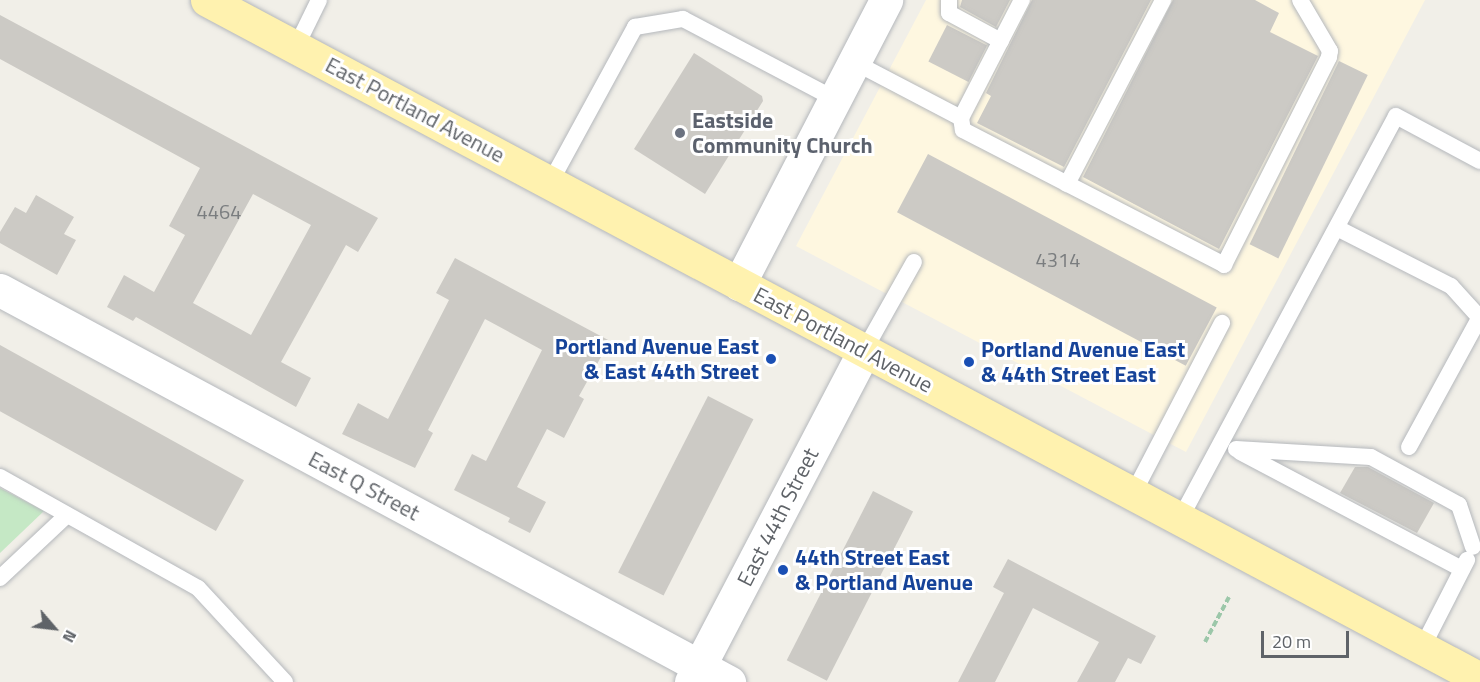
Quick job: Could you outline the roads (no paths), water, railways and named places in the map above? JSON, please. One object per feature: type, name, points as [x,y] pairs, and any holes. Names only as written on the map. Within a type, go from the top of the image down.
[{"type":"main road","name":"East Portland Avenue","points":[[207,0],[1480,679]]},
{"type":"street","points":[[739,284],[886,0]]},
{"type":"street","name":"East Q Street","points":[[0,290],[695,674],[729,682]]},
{"type":"street","name":"East 44th Street","points":[[695,674],[864,351]]},
{"type":"lane","points":[[296,47],[319,0]]},
{"type":"lane","points":[[949,0],[949,13],[1001,41]]},
{"type":"lane","points":[[1022,0],[961,118],[963,130],[1219,264],[1228,262],[1329,57],[1330,51],[1300,0]]},
{"type":"lane","points":[[1067,184],[1163,0]]},
{"type":"lane","points":[[550,183],[635,27],[683,19],[835,99]]},
{"type":"lane","points":[[854,62],[961,118]]},
{"type":"lane","points":[[1180,519],[1229,446],[1337,228],[1396,116],[1480,161]]},
{"type":"lane","points":[[1337,228],[1451,286],[1479,316],[1409,447]]},
{"type":"lane","points":[[864,351],[914,262]]},
{"type":"lane","points":[[1133,494],[1222,323]]},
{"type":"lane","points":[[1229,446],[1473,555]]},
{"type":"lane","points":[[1229,446],[1339,453],[1371,458],[1460,505],[1473,555],[1422,648]]},
{"type":"lane","points":[[0,477],[198,588],[285,682]]},
{"type":"lane","points":[[0,578],[67,515]]},
{"type":"place","name":"Eastside Community Church","points":[[680,133]]},
{"type":"place","name":"Portland Avenue East & East 44th Street","points":[[771,359]]},
{"type":"place","name":"Portland Avenue East & 44th Street East","points":[[969,362]]},
{"type":"place","name":"44th Street East & Portland Avenue","points":[[783,570]]}]
